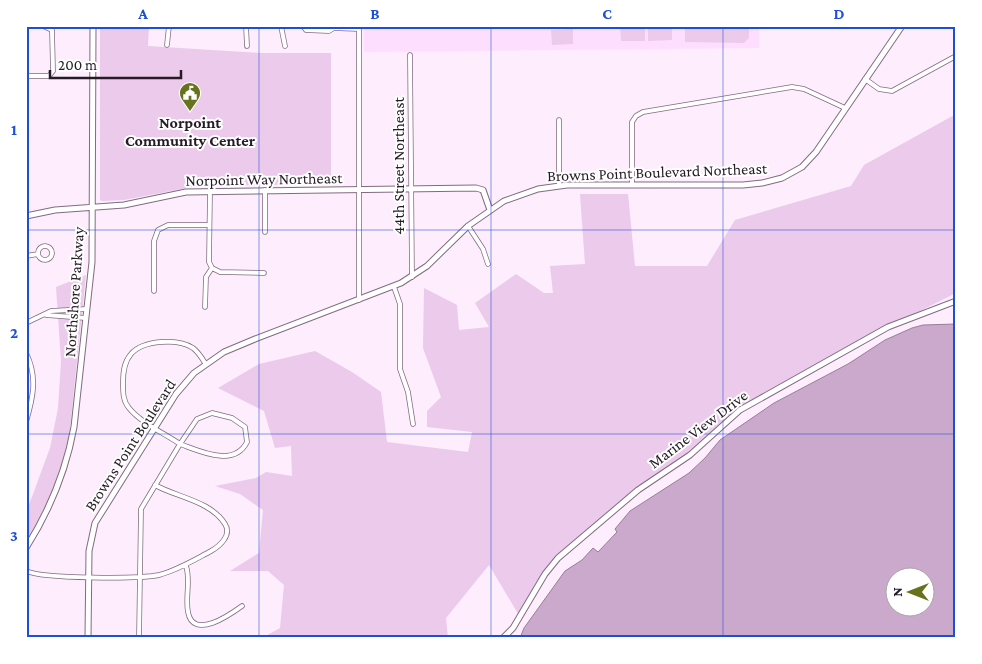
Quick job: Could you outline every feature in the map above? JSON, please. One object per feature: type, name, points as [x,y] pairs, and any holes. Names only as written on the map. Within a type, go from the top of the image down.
[{"type":"street","points":[[26,76],[49,76],[53,71],[52,30],[44,26]]},
{"type":"street","name":"Northshore Parkway","points":[[26,548],[57,490],[70,451],[92,262],[93,26]]},
{"type":"street","points":[[167,44],[169,26]]},
{"type":"street","points":[[182,26],[189,26]]},
{"type":"street","points":[[246,26],[247,46]]},
{"type":"street","points":[[281,26],[286,46]]},
{"type":"street","points":[[303,26],[306,30],[326,31],[334,27],[359,28],[359,300]]},
{"type":"street","name":"Browns Point Boulevard Northeast","points":[[205,363],[255,339],[394,287],[427,266],[468,226],[490,210],[519,194],[559,186],[743,184],[762,183],[782,178],[802,167],[809,160],[902,26]]},
{"type":"street","name":"44th Street Northeast","points":[[410,55],[412,277]]},
{"type":"street","points":[[865,79],[879,89],[892,91],[956,56]]},
{"type":"street","points":[[632,185],[632,127],[636,116],[651,110],[792,86],[804,89],[845,108]]},
{"type":"street","points":[[559,120],[559,186]]},
{"type":"street","name":"Norpoint Way Northeast","points":[[26,216],[54,210],[124,205],[186,192],[265,190],[479,189],[484,194],[490,210]]},
{"type":"street","points":[[265,190],[265,232]]},
{"type":"street","points":[[210,191],[209,262],[212,268],[220,272],[264,273]]},
{"type":"street","points":[[154,291],[156,234],[161,228],[168,225],[209,225]]},
{"type":"street","points":[[468,226],[483,248],[488,264]]},
{"type":"street","points":[[26,256],[38,254]]},
{"type":"street","points":[[205,307],[206,277],[212,268]]},
{"type":"street","points":[[394,287],[400,304],[400,368],[408,392],[413,424]]},
{"type":"street","name":"Marine View Drive","points":[[503,638],[513,628],[545,574],[558,558],[638,490],[690,455],[740,410],[888,327],[956,301]]},
{"type":"street","points":[[26,323],[54,310],[87,309]]},
{"type":"street","points":[[46,315],[86,318]]},
{"type":"street","points":[[138,638],[141,509],[180,444],[198,419],[208,413],[220,414],[245,427],[248,437],[241,451],[227,456],[204,452],[180,444],[133,412],[125,402],[123,395],[123,371],[130,355],[138,348],[147,344],[178,344],[193,348],[205,363]]},
{"type":"street","points":[[26,353],[34,375],[34,387],[26,422]]},
{"type":"street","name":"Browns Point Boulevard","points":[[88,638],[90,543],[95,523],[181,388],[205,363]]},
{"type":"street","points":[[26,571],[49,576],[139,577],[161,574],[186,566],[221,544],[226,533],[226,526],[220,519],[199,504],[155,486]]},
{"type":"street","points":[[186,566],[188,611],[193,621],[200,625],[215,623],[242,606]]},
{"type":"shaded area","points":[[100,26],[149,26],[148,46],[261,53],[331,53],[331,184],[197,186],[124,200],[100,200]]},
{"type":"shaded area","points":[[364,26],[759,26],[759,48],[364,52]]},
{"type":"shaded area","points":[[620,26],[645,26],[645,41],[621,41]]},
{"type":"shaded area","points":[[648,26],[672,26],[672,40],[648,41]]},
{"type":"shaded area","points":[[685,26],[749,26],[749,38],[744,43],[685,42]]},
{"type":"shaded area","points":[[573,29],[573,44],[552,45],[551,30]]},
{"type":"shaded area","points":[[956,114],[956,293],[870,336],[750,404],[610,515],[545,574],[520,617],[489,565],[446,618],[448,638],[262,638],[280,628],[284,585],[268,571],[230,571],[259,553],[263,510],[240,494],[215,486],[256,478],[266,472],[292,476],[291,446],[275,448],[264,411],[218,388],[259,364],[315,351],[352,372],[381,392],[387,442],[468,452],[472,432],[427,427],[427,411],[441,397],[423,348],[424,288],[457,305],[459,330],[489,327],[475,303],[516,274],[544,293],[553,293],[550,266],[585,264],[580,194],[628,194],[635,266],[707,266],[735,220],[851,186],[864,165]]},
{"type":"shaded area","points":[[86,275],[69,438],[52,500],[26,543],[26,513],[50,448],[58,408],[61,361],[56,287]]},
{"type":"shaded area","points":[[956,324],[956,638],[520,638],[524,628],[565,571],[582,560],[593,548],[598,552],[617,532],[615,529],[630,511],[689,473],[720,440],[774,403],[848,364],[885,340],[923,325]]},
{"type":"place","name":"Norpoint Community Center","points":[[190,112]]}]
